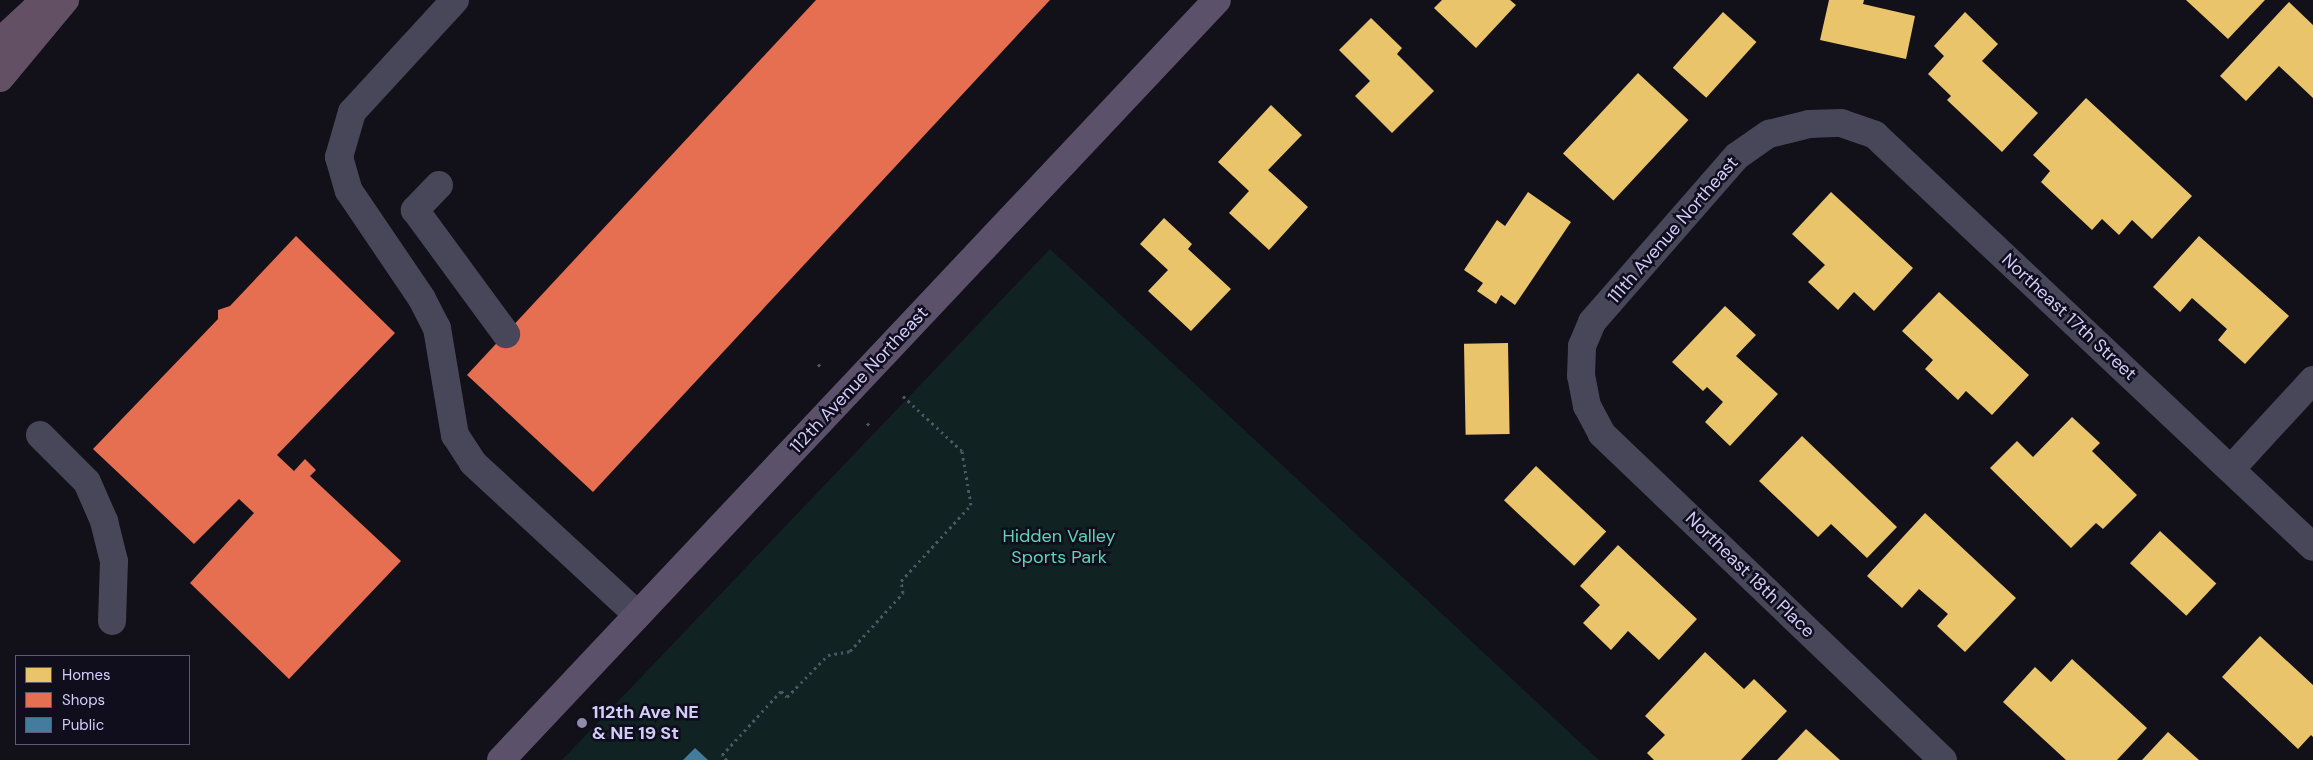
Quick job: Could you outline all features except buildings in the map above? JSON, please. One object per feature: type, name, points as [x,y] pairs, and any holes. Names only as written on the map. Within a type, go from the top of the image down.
[{"type":"highway","points":[[0,42],[45,0]]},
{"type":"highway","points":[[0,78],[65,0]]},
{"type":"main road","name":"112th Avenue Northeast","points":[[501,760],[1216,0]]},
{"type":"street","points":[[455,0],[352,112],[339,157],[349,191],[422,299],[437,328],[455,435],[473,463],[638,614]]},
{"type":"street","name":"Northeast 17th Street","points":[[1809,124],[1841,123],[1875,135],[2313,547]]},
{"type":"street","name":"111th Avenue Northeast","points":[[1581,376],[1582,346],[1592,322],[1737,156],[1769,134],[1809,124]]},
{"type":"street","points":[[438,185],[415,210],[506,334]]},
{"type":"street","name":"Northeast 18th Place","points":[[1581,376],[1587,406],[1602,434],[1943,760]]},
{"type":"street","points":[[2231,469],[2313,380]]},
{"type":"street","points":[[40,435],[87,482],[104,521],[114,562],[112,621]]},
{"type":"path","points":[[727,760],[722,756],[781,691],[787,697],[828,655],[850,651],[903,593],[901,581],[971,505],[962,451],[902,395]]},
{"type":"path","points":[[867,423],[872,427]]},
{"type":"green space","name":"Hidden Valley Sports Park","points":[[1050,249],[1599,760],[562,760]]},
{"type":"place","name":"112th Ave NE & NE 19 St","points":[[582,723]]}]
